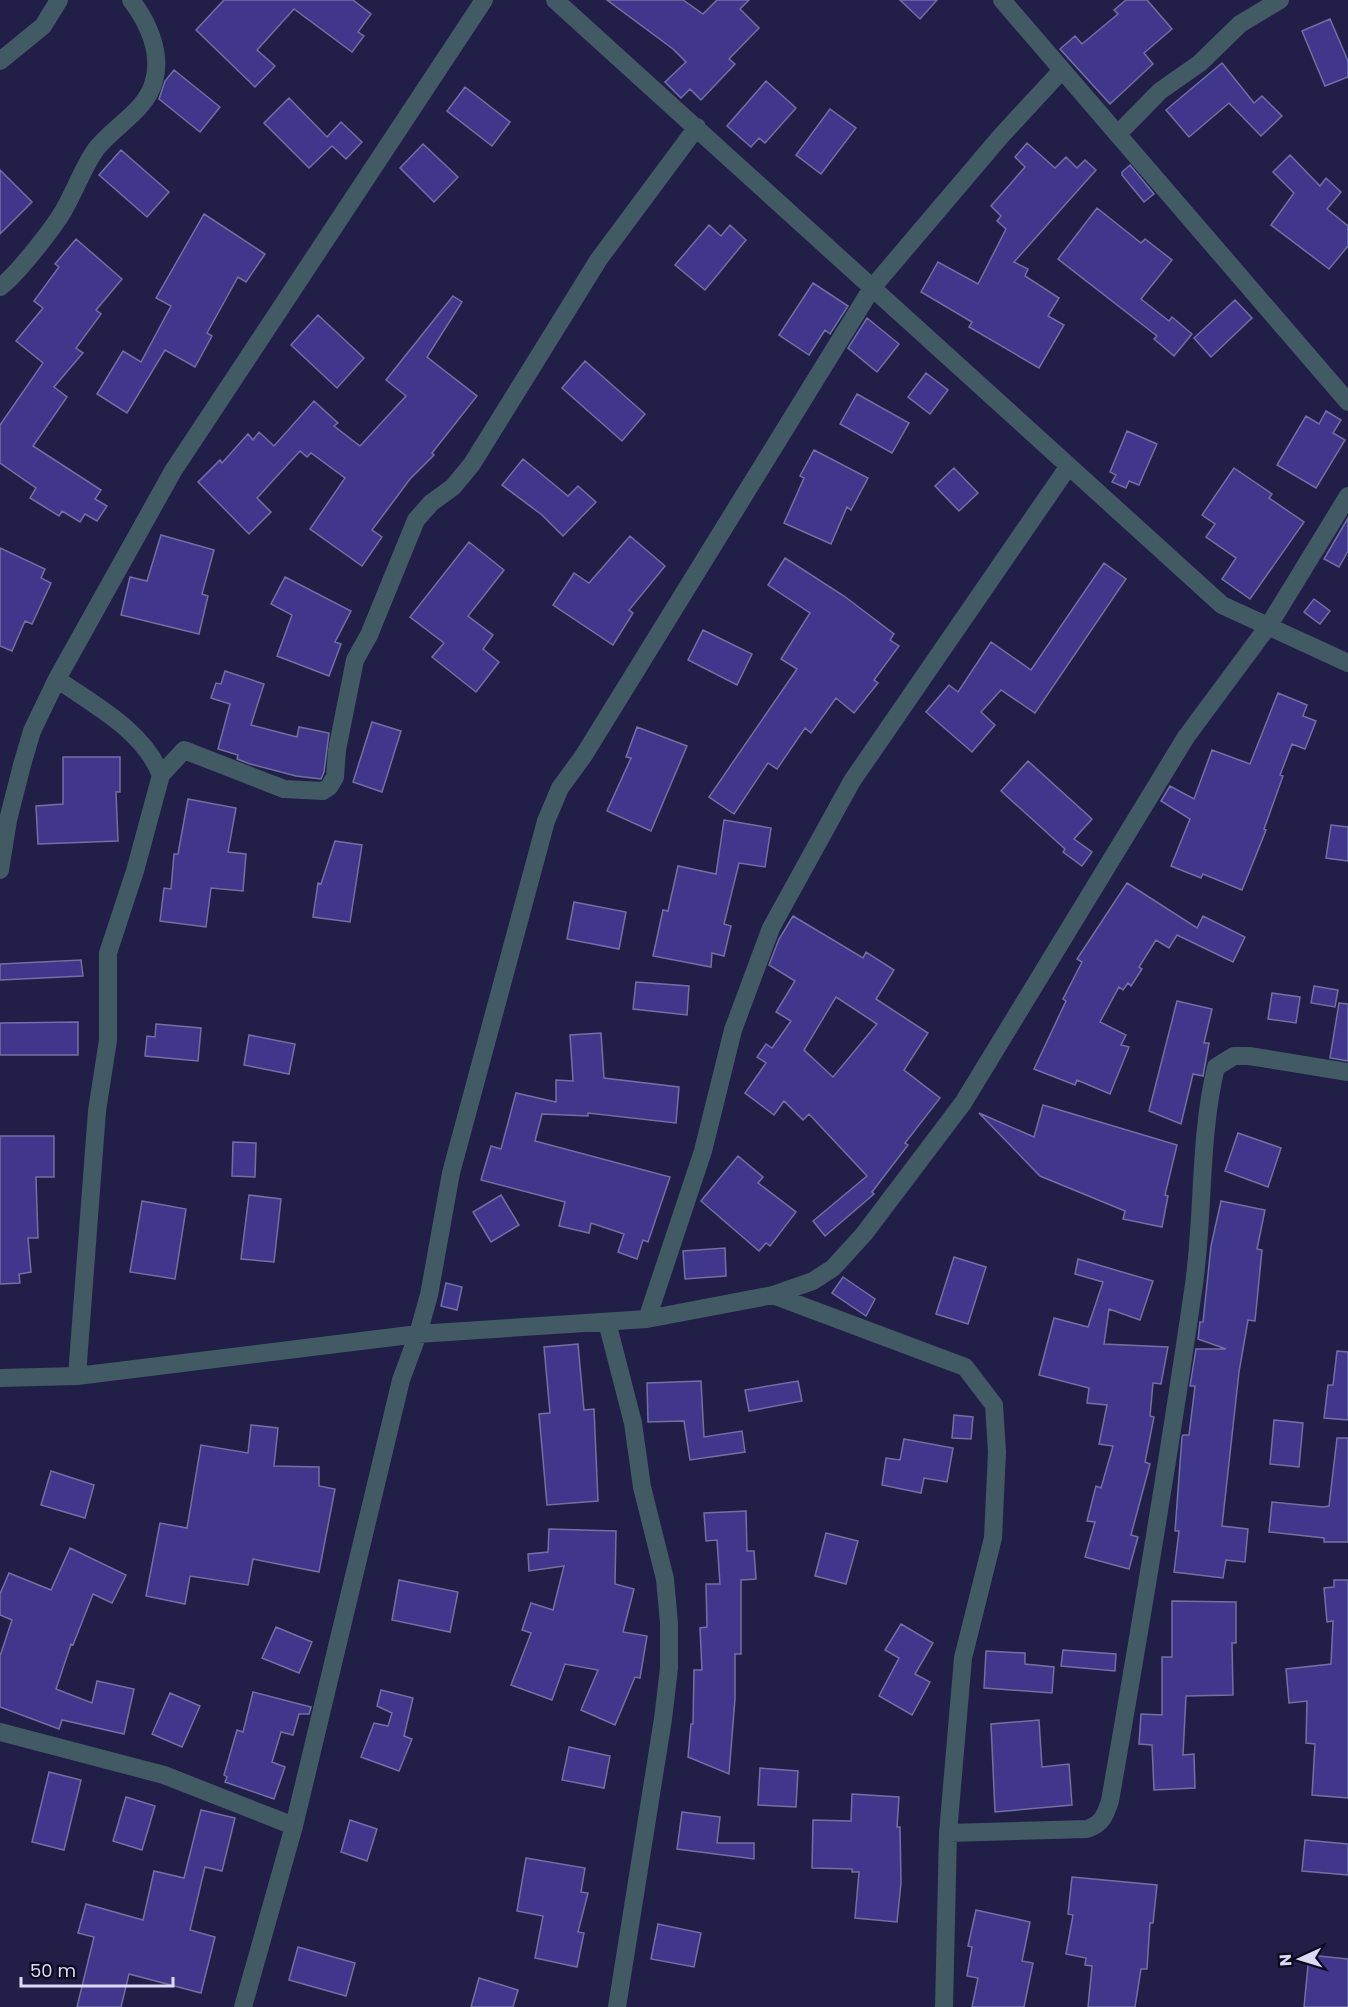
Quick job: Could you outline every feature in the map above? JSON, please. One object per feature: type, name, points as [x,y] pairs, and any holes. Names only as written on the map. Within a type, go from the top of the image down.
[{"type":"street","points":[[0,61],[43,26],[59,0]]},
{"type":"street","points":[[0,298],[6,281],[64,209],[96,150],[149,97],[155,79],[154,48],[145,19],[131,0]]},
{"type":"street","points":[[0,870],[8,820],[29,742],[57,679],[173,471],[484,0]]},
{"type":"street","points":[[555,0],[1222,605],[1348,663]]},
{"type":"street","points":[[1002,0],[1348,402]]},
{"type":"street","points":[[1118,134],[1160,91],[1200,63],[1240,24],[1280,0]]},
{"type":"street","points":[[243,2007],[294,1826],[401,1380],[429,1295],[451,1173],[546,821],[560,788],[584,755],[872,288],[1001,136],[1062,70]]},
{"type":"street","points":[[77,1376],[97,1111],[108,1040],[108,953],[135,871],[161,775],[184,750],[284,789],[315,791],[329,787],[335,777],[337,750],[355,660],[369,635],[416,520],[431,502],[453,487],[472,464],[599,259],[697,127]]},
{"type":"street","points":[[646,1319],[703,1150],[733,1030],[771,928],[852,781],[1068,467]]},
{"type":"street","points":[[0,1378],[77,1376],[418,1334],[646,1319],[773,1295],[813,1281],[833,1268],[895,1195],[963,1103],[1186,737],[1269,625],[1348,496]]},
{"type":"street","points":[[57,679],[128,728],[155,761],[161,775]]},
{"type":"street","points":[[948,1833],[1087,1830],[1098,1825],[1104,1818],[1110,1801],[1161,1503],[1199,1245],[1204,1161],[1216,1067],[1234,1056],[1249,1056],[1348,1072]]},
{"type":"street","points":[[773,1295],[965,1367],[994,1405],[997,1452],[993,1538],[963,1658],[948,1833],[944,2007]]},
{"type":"street","points":[[607,1322],[633,1423],[642,1487],[665,1579],[669,1623],[669,1668],[663,1719],[617,2007]]},
{"type":"street","points":[[0,1732],[164,1775],[294,1826]]},
{"type":"building","points":[[224,0],[353,0],[371,14],[358,32],[364,36],[352,52],[294,9],[257,50],[275,66],[255,87],[196,30]]},
{"type":"building","points":[[607,0],[683,0],[703,14],[717,0],[749,0],[740,9],[759,28],[729,59],[735,64],[701,100],[690,89],[681,98],[665,82],[686,62],[673,49]]},
{"type":"building","points":[[900,0],[937,0],[920,19]]},
{"type":"building","points":[[1126,0],[1147,0],[1172,29],[1144,53],[1153,64],[1110,104],[1060,49],[1075,36],[1082,44],[1118,14],[1114,10]]},
{"type":"building","points":[[1330,19],[1348,61],[1348,77],[1325,86],[1302,31]]},
{"type":"building","points":[[1222,63],[1254,103],[1262,96],[1282,116],[1261,136],[1229,103],[1189,137],[1166,110]]},
{"type":"building","points":[[174,70],[220,107],[200,132],[159,99],[165,81]]},
{"type":"building","points":[[766,81],[796,108],[765,143],[759,138],[751,147],[727,126]]},
{"type":"building","points":[[465,87],[510,122],[492,146],[447,111]]},
{"type":"building","points":[[289,98],[327,137],[341,122],[362,142],[346,159],[332,146],[309,168],[264,123]]},
{"type":"building","points":[[830,109],[856,128],[821,174],[796,155]]},
{"type":"building","points":[[1027,143],[1055,168],[1066,157],[1077,168],[1085,160],[1096,170],[1014,262],[1028,269],[1025,276],[1059,298],[1048,316],[1064,325],[1039,368],[969,327],[972,322],[921,292],[938,262],[978,284],[1006,229],[997,221],[1001,216],[991,206],[1025,167],[1015,157]]},
{"type":"building","points":[[423,144],[458,177],[434,202],[400,168]]},
{"type":"building","points":[[121,150],[169,192],[147,217],[99,175]]},
{"type":"building","points":[[1290,155],[1320,186],[1326,178],[1341,192],[1327,209],[1348,226],[1348,246],[1329,269],[1271,225],[1294,193],[1273,172]]},
{"type":"building","points":[[1130,165],[1154,194],[1144,202],[1122,175],[1122,172]]},
{"type":"building","points":[[0,170],[32,202],[0,234]]},
{"type":"building","points":[[1097,208],[1141,243],[1145,239],[1172,260],[1141,299],[1169,321],[1172,317],[1192,334],[1174,356],[1154,339],[1157,336],[1058,259]]},
{"type":"building","points":[[204,214],[265,254],[246,282],[238,277],[207,333],[212,336],[195,367],[165,350],[127,413],[97,394],[123,351],[141,362],[171,306],[156,298]]},
{"type":"building","points":[[709,225],[721,236],[730,225],[746,240],[705,290],[675,265]]},
{"type":"building","points":[[76,239],[122,279],[96,310],[101,314],[76,348],[83,353],[54,387],[67,397],[33,446],[101,490],[95,499],[107,506],[97,521],[85,514],[80,522],[62,511],[59,516],[30,498],[36,488],[0,463],[0,425],[43,363],[16,341],[43,308],[34,301],[59,267],[55,264]]},
{"type":"building","points":[[813,283],[848,306],[830,334],[825,330],[809,355],[779,335]]},
{"type":"building","points":[[453,296],[462,302],[427,357],[477,396],[432,453],[434,455],[410,479],[372,530],[382,537],[362,566],[310,529],[345,478],[311,453],[307,457],[300,451],[257,498],[271,512],[249,534],[198,482],[220,460],[222,463],[248,434],[253,440],[259,432],[274,446],[314,401],[338,423],[334,426],[360,446],[406,396],[386,380]]},
{"type":"building","points":[[1235,300],[1252,318],[1211,357],[1194,338]]},
{"type":"building","points":[[318,315],[364,358],[337,388],[291,345]]},
{"type":"building","points":[[867,318],[899,344],[877,372],[848,348]]},
{"type":"building","points":[[585,361],[645,414],[622,441],[562,388]]},
{"type":"building","points":[[926,373],[948,390],[930,414],[908,397]]},
{"type":"building","points":[[857,394],[909,423],[892,453],[840,424]]},
{"type":"building","points":[[1326,411],[1341,420],[1333,433],[1345,440],[1316,488],[1277,465],[1306,416],[1319,424]]},
{"type":"building","points":[[1127,431],[1157,444],[1139,485],[1129,481],[1126,488],[1112,482],[1116,475],[1110,472]]},
{"type":"building","points":[[814,450],[868,478],[851,510],[847,507],[831,544],[784,523],[804,478],[800,476]]},
{"type":"building","points":[[523,459],[568,496],[578,486],[596,502],[563,536],[542,515],[502,485]]},
{"type":"building","points":[[954,468],[978,493],[959,511],[935,486]]},
{"type":"building","points":[[1234,468],[1272,494],[1269,498],[1304,522],[1250,599],[1222,579],[1236,558],[1206,537],[1215,524],[1202,515]]},
{"type":"building","points":[[1348,518],[1348,551],[1339,567],[1324,559]]},
{"type":"building","points":[[161,535],[214,550],[202,594],[208,596],[199,634],[121,615],[130,577],[147,581]]},
{"type":"building","points":[[630,536],[665,566],[629,610],[633,613],[613,645],[553,605],[574,573],[589,583]]},
{"type":"building","points":[[469,542],[504,570],[468,616],[493,635],[483,649],[499,662],[476,692],[432,657],[444,643],[410,617]]},
{"type":"building","points":[[0,548],[45,569],[41,578],[51,583],[32,624],[25,621],[12,651],[0,646]]},
{"type":"building","points":[[785,558],[844,596],[894,634],[890,640],[899,646],[874,680],[878,683],[854,713],[836,698],[811,733],[805,728],[777,769],[768,763],[734,814],[709,797],[797,669],[781,659],[810,613],[768,585]]},
{"type":"building","points":[[1104,563],[1126,579],[1035,713],[1001,690],[981,712],[995,725],[972,752],[926,712],[949,685],[958,692],[991,642],[1031,670]]},
{"type":"building","points":[[285,577],[351,611],[335,642],[341,644],[329,676],[277,656],[292,615],[271,604]]},
{"type":"building","points":[[1314,599],[1330,611],[1320,624],[1304,612]]},
{"type":"building","points":[[703,630],[752,654],[737,685],[688,660]]},
{"type":"building","points":[[225,671],[264,684],[251,725],[297,737],[299,727],[329,733],[321,779],[296,776],[250,764],[237,759],[238,755],[218,749],[230,704],[211,698],[216,683],[221,684]]},
{"type":"building","points":[[1278,693],[1307,705],[1303,716],[1316,721],[1305,749],[1292,744],[1280,775],[1283,776],[1264,829],[1266,830],[1242,890],[1203,874],[1201,878],[1171,866],[1190,819],[1161,801],[1170,786],[1194,799],[1212,750],[1250,764]]},
{"type":"building","points":[[372,722],[401,731],[382,792],[353,782]]},
{"type":"building","points":[[637,727],[687,746],[651,831],[607,811],[631,758],[626,757]]},
{"type":"building","points":[[63,757],[120,757],[120,792],[116,792],[118,841],[38,844],[36,806],[63,804]]},
{"type":"building","points":[[1028,761],[1092,819],[1074,839],[1092,852],[1082,866],[1063,852],[1065,849],[1001,791]]},
{"type":"building","points":[[188,799],[236,808],[228,852],[246,854],[243,891],[211,888],[206,927],[160,921],[164,888],[171,889],[174,854],[178,854]]},
{"type":"building","points":[[724,820],[771,828],[765,867],[739,863],[724,924],[731,926],[724,956],[712,953],[711,967],[653,956],[663,910],[668,911],[678,866],[716,874]]},
{"type":"building","points":[[1331,825],[1348,827],[1348,861],[1326,858]]},
{"type":"building","points":[[335,841],[362,845],[350,922],[313,917],[318,883],[321,884]]},
{"type":"building","points":[[1127,883],[1197,928],[1203,916],[1245,937],[1233,962],[1177,935],[1169,948],[1156,940],[1139,967],[1142,969],[1131,986],[1128,983],[1123,990],[1119,987],[1100,1022],[1126,1035],[1121,1045],[1129,1047],[1110,1094],[1077,1080],[1075,1085],[1034,1069],[1066,1001],[1063,999],[1082,962],[1077,959]]},
{"type":"building","points":[[574,902],[626,912],[619,949],[567,939]]},
{"type":"building","points":[[793,916],[863,958],[866,952],[894,970],[876,999],[928,1033],[904,1070],[940,1098],[905,1143],[908,1145],[872,1192],[874,1194],[825,1236],[813,1221],[867,1176],[809,1114],[803,1120],[784,1101],[774,1115],[745,1093],[766,1063],[757,1057],[766,1044],[772,1048],[791,1021],[776,1012],[795,981],[769,965],[779,939]],"holes":[[[836,997],[877,1024],[833,1077],[804,1050]]]},
{"type":"building","points":[[81,960],[83,976],[0,980],[0,964]]},
{"type":"building","points":[[636,982],[689,986],[687,1015],[633,1009]]},
{"type":"building","points":[[1314,986],[1338,990],[1335,1007],[1311,1003]]},
{"type":"building","points":[[1272,993],[1300,997],[1296,1023],[1268,1019]]},
{"type":"building","points":[[1177,1001],[1212,1009],[1204,1043],[1209,1043],[1203,1076],[1193,1074],[1181,1124],[1149,1111]]},
{"type":"building","points":[[1339,1003],[1348,1004],[1348,1061],[1330,1058]]},
{"type":"building","points":[[78,1022],[78,1055],[0,1055],[0,1023]]},
{"type":"building","points":[[156,1024],[201,1028],[198,1061],[145,1056],[147,1036],[155,1037]]},
{"type":"building","points":[[601,1033],[604,1078],[679,1087],[676,1123],[588,1113],[588,1116],[542,1114],[535,1141],[670,1177],[648,1242],[643,1240],[637,1259],[618,1252],[624,1234],[591,1223],[589,1233],[559,1226],[565,1202],[481,1180],[491,1146],[501,1149],[516,1093],[556,1102],[556,1080],[573,1081],[570,1035]]},
{"type":"building","points":[[249,1035],[295,1044],[289,1074],[244,1065]]},
{"type":"building","points":[[1043,1105],[1177,1145],[1165,1195],[1168,1196],[1162,1227],[1123,1219],[1125,1211],[1040,1176],[979,1113],[1034,1137]]},
{"type":"building","points":[[1238,1133],[1281,1148],[1268,1187],[1225,1171]]},
{"type":"building","points":[[0,1136],[54,1136],[54,1177],[36,1177],[38,1238],[28,1238],[31,1272],[19,1274],[20,1283],[0,1284]]},
{"type":"building","points":[[233,1142],[256,1143],[255,1177],[232,1176]]},
{"type":"building","points":[[738,1156],[763,1177],[758,1183],[796,1212],[770,1246],[766,1243],[759,1251],[701,1201]]},
{"type":"building","points":[[249,1195],[281,1199],[274,1262],[241,1259]]},
{"type":"building","points":[[501,1195],[519,1225],[491,1242],[473,1212]]},
{"type":"building","points":[[142,1201],[186,1209],[175,1279],[130,1272]]},
{"type":"building","points":[[1221,1201],[1265,1210],[1257,1249],[1262,1250],[1255,1321],[1248,1320],[1239,1372],[1222,1526],[1248,1529],[1245,1562],[1226,1560],[1223,1578],[1174,1572],[1179,1531],[1175,1531],[1182,1437],[1189,1435],[1195,1386],[1190,1386],[1196,1349],[1226,1349],[1198,1339],[1200,1322],[1203,1322],[1211,1246]]},
{"type":"building","points":[[725,1248],[726,1276],[685,1279],[683,1251]]},
{"type":"building","points":[[954,1257],[986,1267],[968,1324],[936,1314]]},
{"type":"building","points":[[1078,1259],[1153,1281],[1140,1320],[1109,1309],[1104,1344],[1168,1347],[1161,1384],[1153,1383],[1150,1416],[1154,1417],[1145,1462],[1150,1464],[1131,1535],[1138,1537],[1129,1569],[1085,1557],[1095,1522],[1087,1521],[1096,1486],[1101,1488],[1113,1446],[1099,1444],[1107,1405],[1087,1403],[1089,1388],[1039,1375],[1054,1318],[1088,1327],[1103,1282],[1075,1274]]},
{"type":"building","points":[[843,1277],[875,1299],[866,1316],[832,1293]]},
{"type":"building","points":[[446,1283],[462,1287],[457,1310],[441,1306]]},
{"type":"building","points":[[578,1344],[584,1410],[594,1409],[598,1501],[547,1505],[539,1414],[550,1413],[544,1347]]},
{"type":"building","points":[[1337,1351],[1348,1352],[1348,1420],[1324,1418],[1328,1385],[1333,1385]]},
{"type":"building","points":[[701,1381],[704,1437],[742,1431],[745,1452],[690,1460],[684,1421],[648,1422],[647,1383]]},
{"type":"building","points":[[798,1381],[802,1401],[749,1411],[745,1390]]},
{"type":"building","points":[[954,1415],[973,1417],[971,1439],[952,1438]]},
{"type":"building","points":[[1274,1420],[1303,1423],[1299,1467],[1270,1464]]},
{"type":"building","points":[[251,1425],[278,1428],[274,1466],[319,1467],[319,1486],[335,1489],[319,1572],[253,1559],[248,1585],[190,1576],[185,1604],[146,1596],[160,1523],[187,1528],[201,1445],[248,1453]]},
{"type":"building","points":[[1337,1438],[1348,1438],[1348,1542],[1324,1542],[1324,1538],[1269,1532],[1272,1502],[1329,1506]]},
{"type":"building","points":[[904,1439],[953,1448],[947,1482],[924,1478],[921,1493],[882,1485],[886,1458],[900,1460]]},
{"type":"building","points":[[51,1471],[94,1485],[85,1518],[41,1505]]},
{"type":"building","points":[[746,1511],[747,1551],[754,1551],[756,1579],[741,1580],[741,1654],[735,1654],[735,1699],[729,1774],[688,1757],[691,1724],[693,1724],[694,1670],[702,1670],[700,1628],[707,1627],[706,1584],[720,1584],[717,1540],[706,1541],[704,1513]]},
{"type":"building","points":[[549,1529],[616,1531],[615,1584],[634,1589],[623,1632],[647,1636],[640,1678],[635,1677],[615,1725],[581,1710],[598,1670],[565,1664],[552,1700],[511,1685],[531,1633],[522,1630],[531,1603],[553,1610],[564,1566],[529,1571],[528,1554],[548,1552]]},
{"type":"building","points":[[826,1533],[858,1541],[846,1584],[815,1576]]},
{"type":"building","points":[[70,1548],[126,1575],[112,1603],[93,1594],[73,1645],[71,1644],[56,1689],[92,1703],[97,1681],[134,1689],[124,1734],[62,1720],[59,1729],[0,1707],[0,1656],[12,1620],[0,1615],[0,1594],[9,1573],[51,1590]]},
{"type":"building","points":[[399,1580],[458,1592],[450,1632],[392,1620]]},
{"type":"building","points":[[1334,1580],[1348,1580],[1348,1798],[1312,1795],[1315,1744],[1306,1743],[1307,1701],[1289,1703],[1286,1669],[1331,1664],[1333,1621],[1327,1622],[1324,1588],[1334,1587]]},
{"type":"building","points":[[1172,1601],[1236,1602],[1236,1643],[1232,1643],[1233,1695],[1186,1696],[1183,1755],[1194,1754],[1195,1788],[1154,1790],[1152,1745],[1139,1744],[1141,1714],[1162,1715],[1162,1657],[1172,1657]]},
{"type":"building","points":[[901,1624],[933,1643],[915,1674],[930,1682],[912,1715],[879,1696],[899,1658],[885,1650]]},
{"type":"building","points":[[276,1627],[312,1642],[299,1673],[262,1658]]},
{"type":"building","points":[[1063,1650],[1116,1654],[1115,1671],[1061,1666]]},
{"type":"building","points":[[986,1651],[1025,1653],[1025,1664],[1054,1667],[1052,1693],[984,1688]]},
{"type":"building","points":[[381,1690],[413,1698],[404,1736],[412,1739],[399,1771],[361,1757],[374,1723],[388,1726],[392,1713],[377,1706]]},
{"type":"building","points":[[253,1692],[311,1707],[309,1714],[299,1714],[293,1735],[281,1732],[272,1762],[285,1767],[274,1799],[225,1782],[227,1777],[224,1775],[237,1730],[243,1732]]},
{"type":"building","points":[[170,1693],[200,1706],[182,1747],[152,1734]]},
{"type":"building","points":[[1039,1720],[1042,1767],[1069,1764],[1072,1805],[995,1812],[991,1724]]},
{"type":"building","points":[[569,1747],[610,1756],[604,1788],[562,1780]]},
{"type":"building","points":[[760,1768],[798,1771],[796,1807],[758,1805]]},
{"type":"building","points":[[49,1772],[81,1780],[64,1850],[32,1842]]},
{"type":"building","points":[[852,1794],[899,1797],[897,1827],[900,1827],[901,1883],[897,1922],[855,1918],[859,1872],[852,1872],[852,1869],[812,1868],[813,1820],[851,1821]]},
{"type":"building","points":[[126,1797],[155,1806],[142,1850],[113,1841]]},
{"type":"building","points":[[201,1810],[235,1818],[222,1871],[205,1867],[190,1930],[215,1937],[201,1993],[129,1974],[121,2007],[77,2007],[94,1937],[78,1933],[86,1904],[143,1920],[154,1871],[184,1878]]},
{"type":"building","points":[[682,1812],[720,1817],[717,1843],[754,1843],[754,1859],[677,1849]]},
{"type":"building","points":[[350,1820],[377,1829],[367,1861],[341,1852]]},
{"type":"building","points":[[1305,1840],[1348,1844],[1348,1875],[1302,1871]]},
{"type":"building","points":[[526,1858],[585,1868],[581,1892],[588,1893],[578,1932],[584,1933],[577,1967],[535,1958],[543,1916],[517,1911]]},
{"type":"building","points":[[1072,1877],[1157,1885],[1153,1923],[1150,1923],[1147,1969],[1141,1969],[1135,2007],[1088,2007],[1092,1966],[1085,1965],[1086,1958],[1066,1954],[1073,1915],[1068,1914]]},
{"type":"building","points":[[976,1910],[1030,1922],[1022,1961],[1033,1963],[1024,2007],[972,2007],[978,1978],[967,1976],[972,1947],[968,1946]]},
{"type":"building","points":[[658,1924],[701,1933],[694,1967],[651,1959]]},
{"type":"building","points":[[298,1947],[355,1963],[346,1996],[289,1980]]},
{"type":"building","points":[[1309,1955],[1348,1959],[1348,2007],[1304,2007]]},
{"type":"building","points":[[479,1978],[518,1990],[513,2007],[471,2007]]}]
